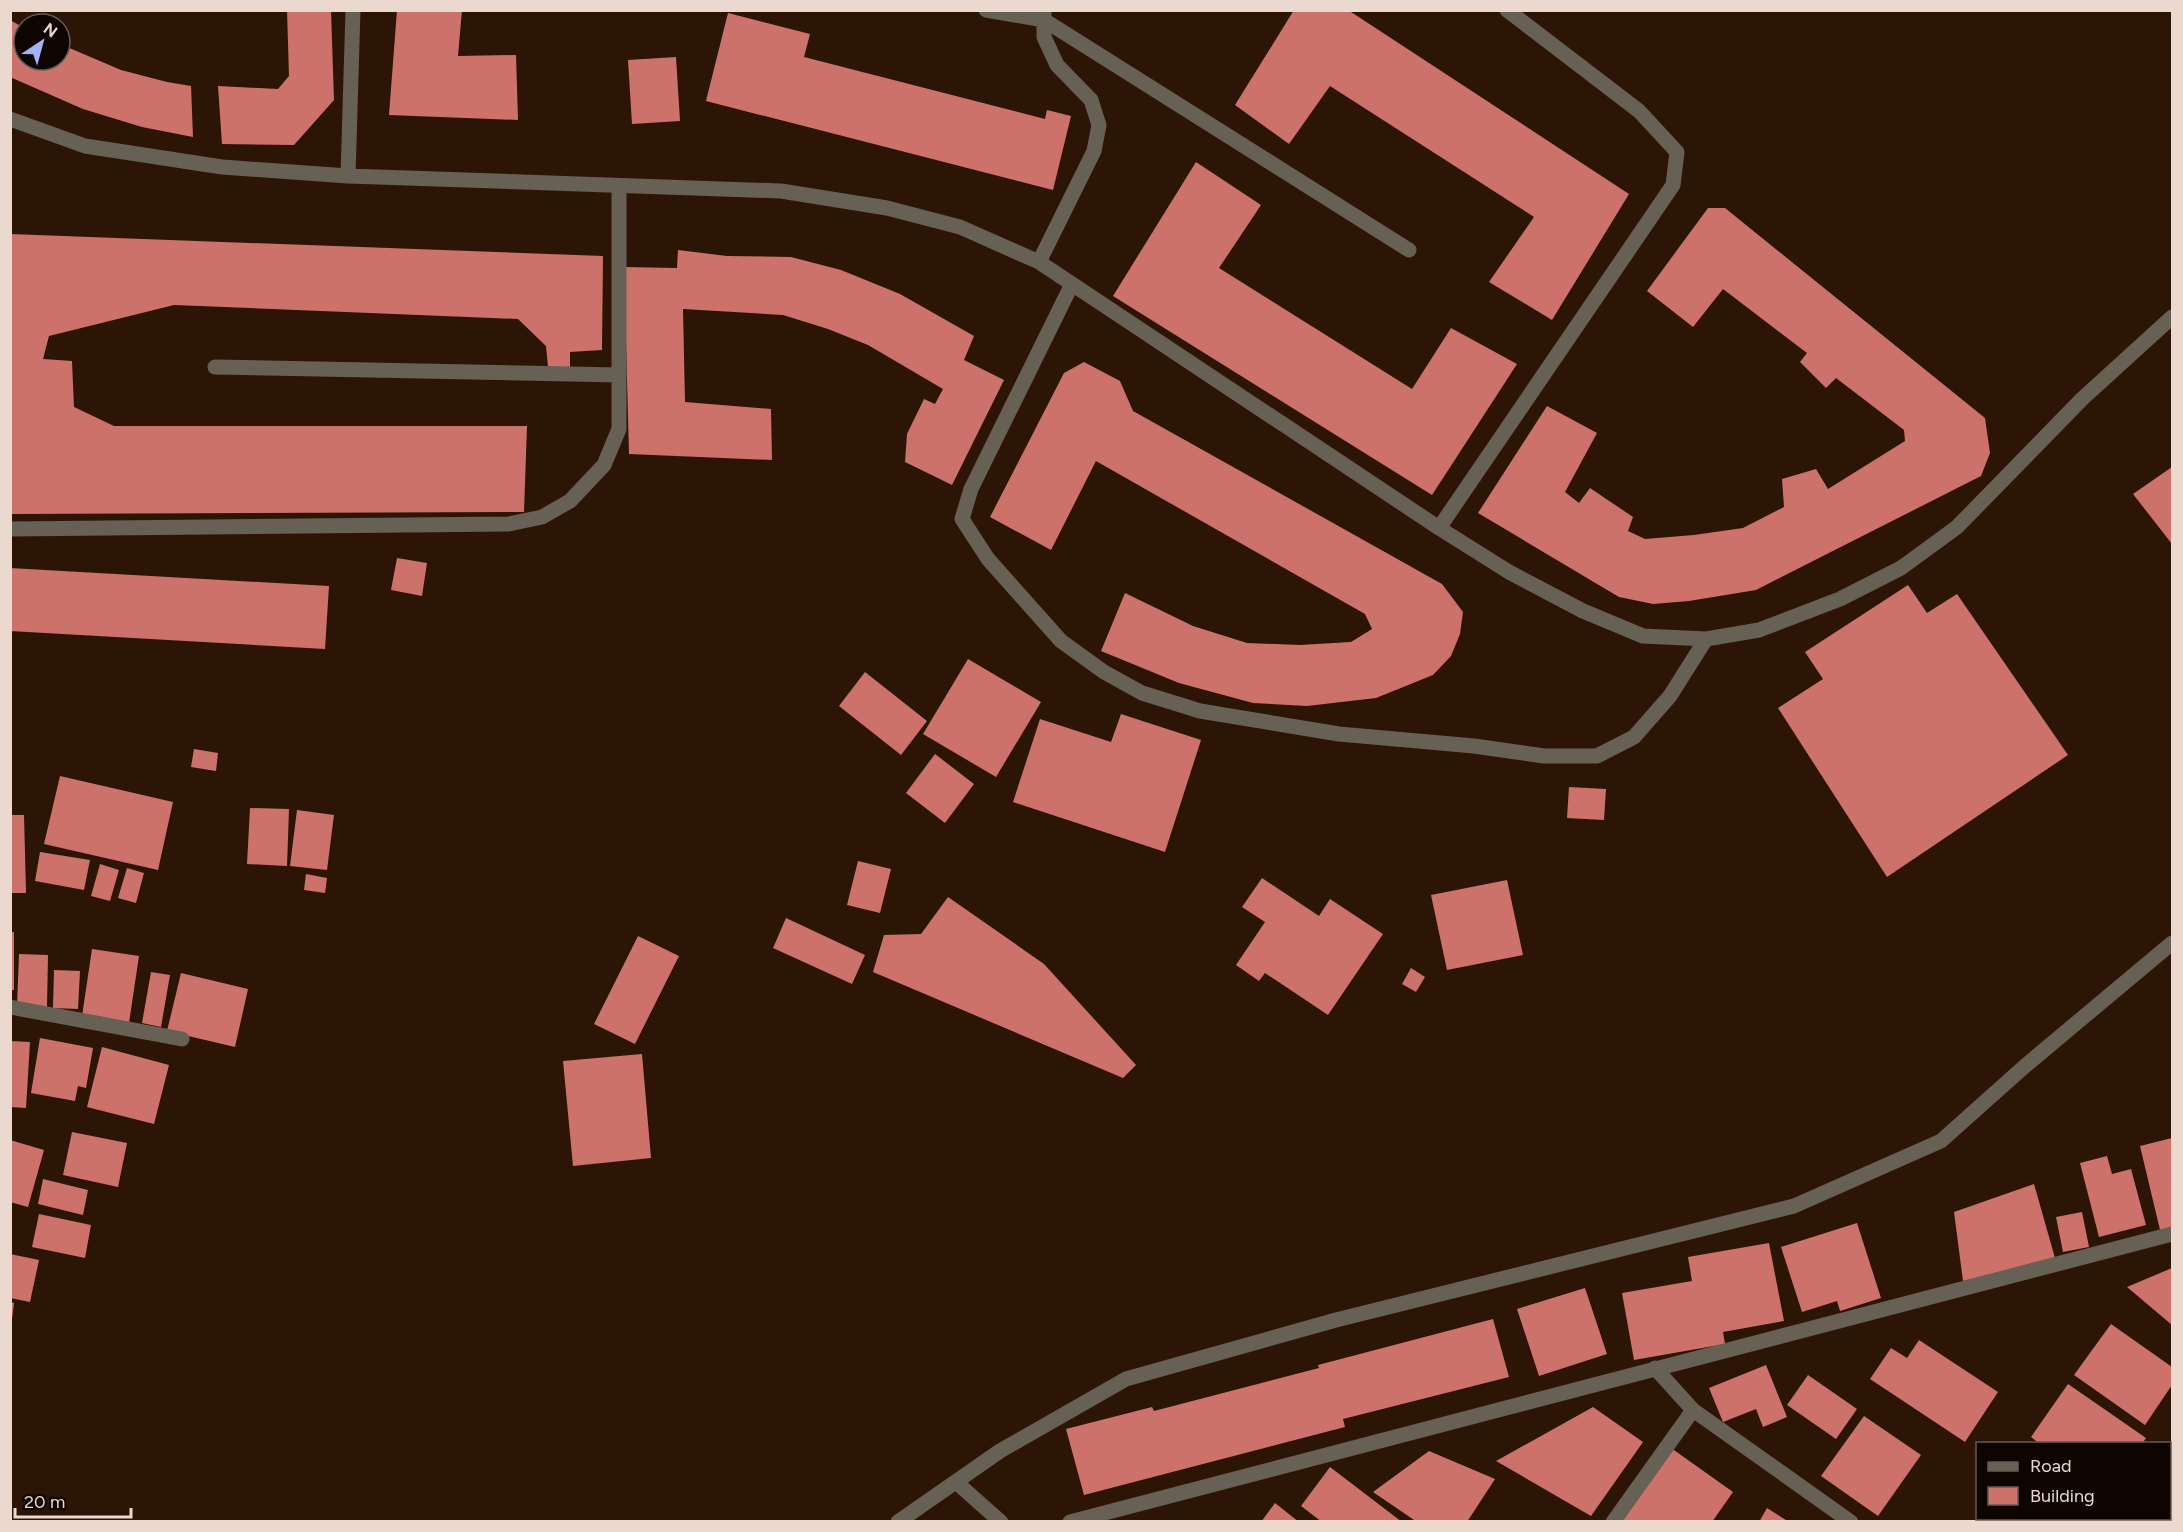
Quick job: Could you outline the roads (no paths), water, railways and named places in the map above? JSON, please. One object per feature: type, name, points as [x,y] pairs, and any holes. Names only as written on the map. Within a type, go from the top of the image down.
[{"type":"street","points":[[348,176],[353,10]]},
{"type":"street","points":[[987,10],[1044,15],[1409,250]]},
{"type":"street","points":[[1439,528],[1673,185],[1677,152],[1639,111],[1507,10]]},
{"type":"street","points":[[1039,262],[1094,151],[1099,125],[1091,100],[1058,65],[1044,37],[1044,15]]},
{"type":"street","points":[[10,119],[85,146],[222,167],[348,176],[781,191],[887,208],[960,227],[1039,262],[1439,528],[1509,572],[1583,611],[1643,636],[1706,639],[1760,630],[1840,599],[1901,568],[1957,527],[2082,399],[2172,317]]},
{"type":"street","points":[[10,529],[509,524],[542,517],[570,501],[604,465],[619,429],[619,186]]},
{"type":"street","points":[[1072,284],[970,489],[962,519],[988,559],[1061,641],[1104,672],[1142,693],[1200,711],[1339,734],[1474,746],[1544,756],[1597,756],[1634,737],[1671,696],[1706,639]]},
{"type":"street","points":[[215,367],[619,375]]},
{"type":"street","points":[[898,1521],[1000,1452],[1126,1379],[1336,1320],[1794,1206],[1941,1141],[2025,1066],[2172,943]]},
{"type":"street","points":[[10,1007],[182,1039]]},
{"type":"street","points":[[1070,1521],[2172,1233]]},
{"type":"street","points":[[1654,1368],[1693,1410],[1851,1521]]},
{"type":"street","points":[[1612,1521],[1693,1410]]},
{"type":"street","points":[[956,1482],[1001,1521]]}]
